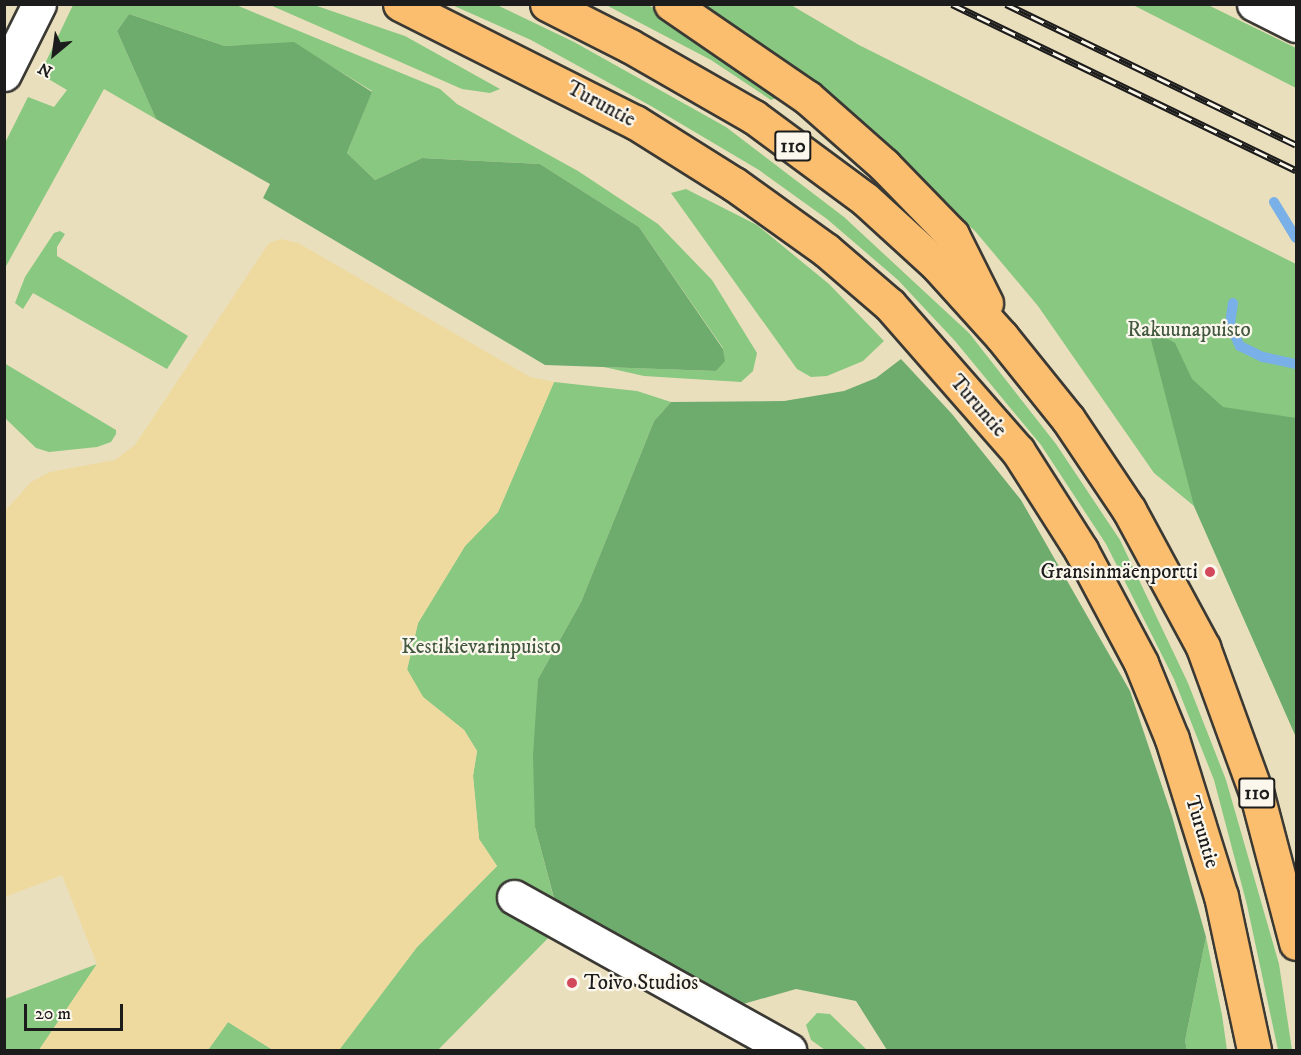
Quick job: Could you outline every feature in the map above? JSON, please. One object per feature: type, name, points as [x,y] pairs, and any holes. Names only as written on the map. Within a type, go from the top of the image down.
[{"type":"main road","name":"Turuntie","points":[[400,4],[635,122],[734,184],[826,250],[890,305],[1018,452],[1081,550],[1141,663],[1172,739],[1221,896],[1254,1050]]},
{"type":"main road","name":"110","points":[[547,4],[630,46],[754,117],[865,199],[937,265],[1002,337],[1068,419],[1129,510],[1203,647],[1257,795],[1296,943]]},
{"type":"main road","points":[[671,4],[807,98],[891,173],[952,235],[1002,337]]},
{"type":"street","points":[[1254,4],[1296,25]]},
{"type":"street","points":[[4,74],[29,8]]},
{"type":"street","points":[[514,897],[789,1050]]},
{"type":"green space","points":[[73,5],[236,5],[440,89],[457,104],[578,171],[658,224],[712,280],[757,353],[753,371],[741,382],[644,376],[604,367],[716,371],[724,361],[723,348],[639,227],[540,164],[422,158],[375,180],[347,153],[372,91],[294,43],[225,46],[129,14],[117,31],[156,119],[104,89],[5,268],[5,143],[28,97],[54,107],[67,90],[40,74]]},
{"type":"green space","points":[[270,5],[314,5],[405,36],[500,89],[490,93],[462,89]]},
{"type":"green space","points":[[452,5],[497,5],[574,42],[726,127],[844,217],[969,333],[1056,444],[1120,540],[1188,683],[1226,780],[1279,964],[1292,1050],[1278,1050],[1247,905],[1214,780],[1174,679],[1106,544],[1041,445],[955,341],[898,280],[827,219],[759,170],[651,106],[531,40]]},
{"type":"green space","points":[[606,5],[648,5],[711,41],[777,90],[776,98],[771,100],[711,60]]},
{"type":"green space","name":"Rakuunapuisto","points":[[688,5],[791,5],[859,45],[1296,264],[1296,737],[1194,506],[1154,473],[1038,306],[975,231],[813,85],[743,33]]},
{"type":"green space","points":[[1133,5],[1208,5],[1296,48],[1296,88]]},
{"type":"green space","points":[[129,14],[225,46],[294,42],[372,92],[347,153],[375,180],[422,158],[540,164],[639,227],[723,349],[725,361],[716,371],[545,365],[263,198],[270,184],[156,119],[117,31]]},
{"type":"green space","points":[[686,189],[757,225],[829,284],[884,341],[863,361],[827,376],[811,377],[797,369],[671,193]]},
{"type":"green space","points":[[60,231],[65,234],[57,247],[57,256],[188,336],[167,369],[33,293],[23,309],[15,303],[25,277],[54,233]]},
{"type":"green space","points":[[1148,328],[1175,343],[1192,379],[1223,407],[1296,418],[1296,737],[1194,506]]},
{"type":"green space","points":[[901,359],[952,414],[1021,500],[1130,691],[1172,816],[1206,937],[1185,1041],[1187,1050],[887,1050],[856,1001],[796,989],[736,1006],[558,913],[535,827],[533,756],[538,679],[581,602],[654,421],[671,402],[784,401],[844,391],[876,378]]},
{"type":"green space","points":[[4,363],[116,430],[111,442],[97,447],[49,452],[36,448],[5,418]]},
{"type":"green space","name":"Kestikievarinpuisto","points":[[554,382],[637,391],[671,402],[654,421],[581,602],[538,679],[535,827],[561,925],[438,1050],[339,1050],[417,947],[497,866],[479,839],[473,776],[477,751],[464,730],[423,697],[407,670],[418,623],[465,546],[498,512]]},
{"type":"green space","points":[[1206,937],[1227,1050],[1187,1050],[1185,1041]]},
{"type":"green space","points":[[97,964],[39,1050],[5,1050],[5,999]]},
{"type":"green space","points":[[817,1013],[830,1014],[867,1050],[825,1050],[811,1040],[806,1025]]},
{"type":"green space","points":[[228,1022],[273,1050],[208,1050]]},
{"type":"sand","points":[[281,239],[298,243],[530,377],[554,382],[498,512],[465,546],[418,623],[407,669],[423,697],[464,730],[477,751],[473,776],[479,839],[497,866],[417,947],[339,1050],[273,1050],[228,1022],[208,1050],[39,1050],[97,964],[62,875],[5,897],[5,511],[31,482],[50,472],[115,460],[135,445],[269,243]]},
{"type":"waterway","points":[[1274,202],[1296,238]]},
{"type":"waterway","points":[[1233,303],[1230,324],[1240,346],[1263,357],[1296,364]]},
{"type":"railway","points":[[952,4],[1296,170]]},
{"type":"railway","points":[[1006,4],[1296,145]]},
{"type":"place","name":"Gransinmäenportti","points":[[1210,572]]},
{"type":"place","name":"Toivo Studios","points":[[572,983]]}]
